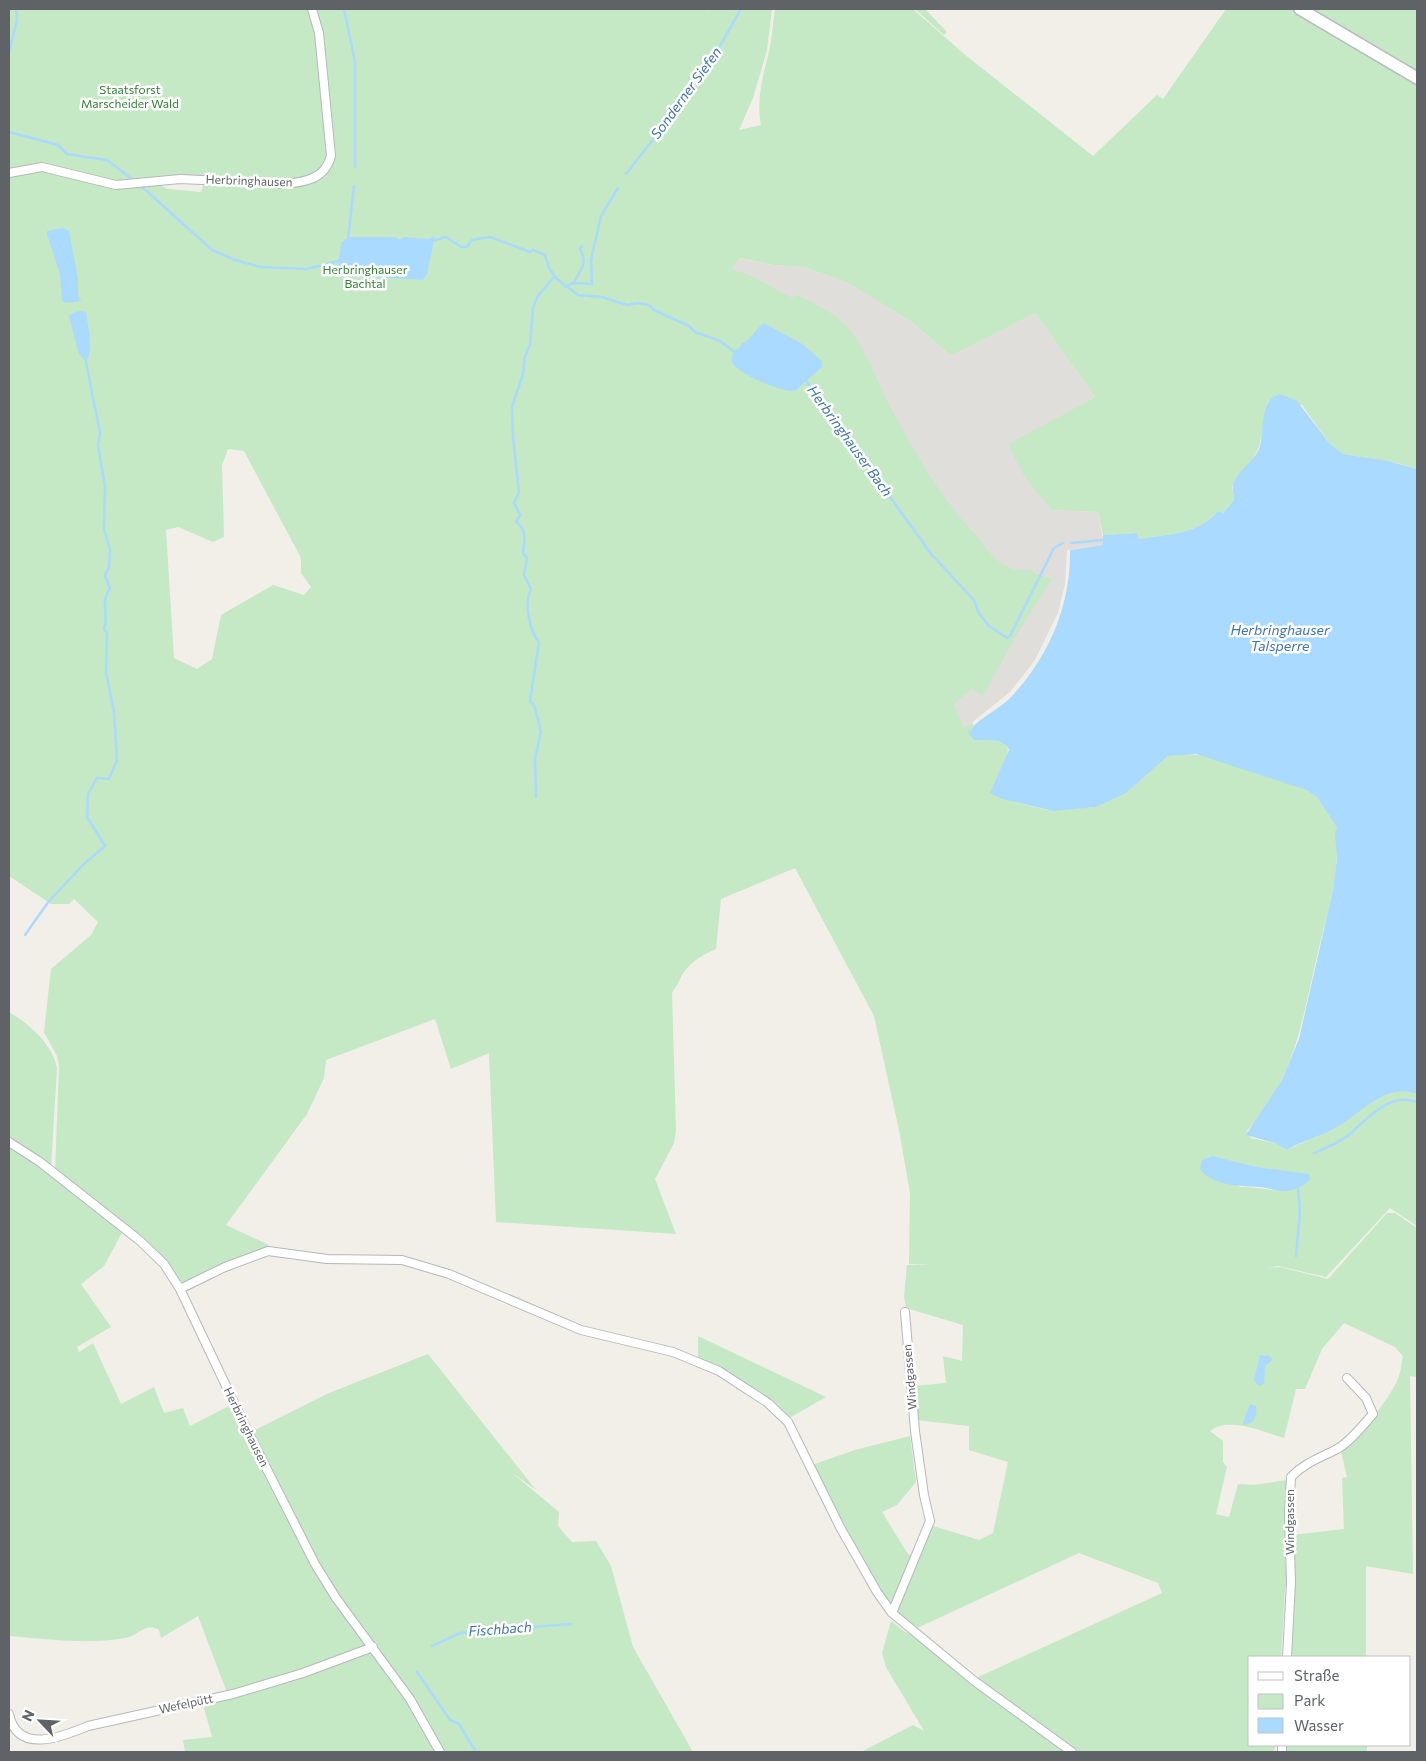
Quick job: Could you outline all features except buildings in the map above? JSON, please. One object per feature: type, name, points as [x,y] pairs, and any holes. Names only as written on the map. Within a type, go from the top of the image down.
[{"type":"main road","points":[[1300,9],[1417,78]]},
{"type":"street","name":"Herbringhausen","points":[[9,173],[42,167],[66,172],[100,183],[139,184],[180,178],[284,184],[312,179],[324,171],[330,156],[330,144],[318,33],[312,9]]},
{"type":"street","name":"Herbringhausen","points":[[9,1142],[40,1162],[139,1240],[164,1264],[180,1289],[247,1430],[315,1564],[336,1598],[410,1699],[440,1752]]},
{"type":"street","points":[[180,1289],[225,1267],[268,1252],[327,1259],[395,1259],[440,1271],[581,1330],[673,1352],[706,1365],[768,1403],[788,1422],[840,1527],[877,1592],[892,1613],[973,1680],[1072,1752]]},
{"type":"street","name":"Windgassen","points":[[892,1613],[930,1521],[924,1495],[915,1431],[904,1312]]},
{"type":"street","name":"Windgassen","points":[[1287,1656],[1292,1582],[1289,1514],[1291,1477],[1314,1459],[1338,1449],[1373,1414],[1366,1398],[1347,1378]]},
{"type":"street","name":"Wefelpütt","points":[[9,1714],[10,1723],[17,1732],[41,1741],[71,1734],[106,1722],[233,1694],[303,1673],[373,1647]]},
{"type":"shaded area","points":[[739,258],[773,265],[804,267],[848,283],[912,322],[951,356],[1035,313],[1095,397],[1009,444],[1051,510],[1098,512],[1104,545],[1067,550],[1065,584],[1058,613],[1035,660],[1010,692],[964,729],[954,704],[678,339]]},
{"type":"green space","points":[[9,9],[706,9],[707,11],[710,9],[772,9],[767,50],[753,98],[739,130],[761,125],[760,97],[775,9],[913,9],[964,54],[1093,156],[1157,95],[1163,99],[1226,9],[1292,9],[1417,82],[1417,469],[1397,463],[1343,454],[1330,444],[1302,405],[1268,402],[1259,447],[1252,460],[1235,480],[1232,487],[1234,500],[1223,513],[1218,511],[1201,525],[1182,532],[1139,539],[1137,533],[1103,535],[1098,512],[1051,510],[1023,474],[1008,444],[1095,397],[1035,313],[951,356],[912,322],[848,283],[804,267],[773,265],[740,258],[731,269],[749,275],[792,298],[797,295],[824,309],[843,322],[861,346],[891,408],[918,457],[949,504],[990,553],[1003,565],[1020,570],[1030,569],[1035,574],[1052,579],[1018,632],[984,694],[982,696],[972,688],[954,704],[964,728],[972,723],[974,726],[974,740],[998,741],[1007,746],[1006,761],[992,788],[1014,802],[1047,810],[1096,807],[1125,794],[1168,756],[1187,754],[1206,756],[1306,790],[1317,797],[1337,825],[1337,862],[1333,890],[1301,1027],[1286,1071],[1276,1092],[1263,1112],[1247,1131],[1251,1138],[1275,1143],[1287,1150],[1334,1129],[1384,1096],[1394,1092],[1405,1091],[1417,1094],[1417,1226],[1390,1208],[1326,1277],[1278,1266],[1267,1268],[1280,1267],[1328,1279],[1387,1213],[1395,1213],[1417,1228],[1417,1377],[1410,1376],[1413,1574],[1366,1566],[1366,1656],[1290,1656],[1292,1588],[1285,1587],[1281,1656],[1248,1656],[1248,1746],[1275,1746],[1274,1752],[861,1752],[913,1725],[924,1731],[886,1667],[882,1653],[891,1621],[905,1632],[913,1635],[971,1684],[983,1683],[976,1678],[1162,1593],[1158,1583],[1079,1553],[915,1629],[887,1601],[831,1505],[812,1465],[855,1450],[910,1436],[916,1482],[897,1505],[882,1512],[908,1554],[916,1557],[930,1525],[979,1540],[993,1533],[1008,1462],[969,1450],[969,1426],[916,1420],[914,1386],[946,1383],[943,1356],[962,1361],[963,1325],[906,1308],[904,1296],[907,1265],[932,1264],[909,1264],[910,1193],[899,1130],[874,1016],[795,868],[721,899],[716,949],[691,964],[672,992],[676,1130],[674,1143],[655,1179],[676,1234],[496,1222],[489,1053],[451,1069],[435,1019],[326,1060],[324,1078],[307,1114],[226,1225],[267,1244],[272,1249],[185,1287],[153,1249],[55,1171],[59,1066],[57,1056],[44,1032],[51,969],[91,935],[98,922],[74,899],[69,904],[51,904],[9,876]],"holes":[[[328,148],[331,163],[325,174],[313,181],[295,185],[275,186],[206,182],[302,179],[320,170],[324,165]],[[204,182],[201,192],[168,189],[155,183]],[[228,449],[244,451],[301,558],[301,573],[311,587],[304,595],[273,585],[221,615],[212,659],[197,669],[174,658],[166,530],[178,527],[213,542],[224,537],[222,465]],[[1209,1156],[1289,1172],[1308,1181],[1301,1186],[1284,1190],[1240,1187]],[[1344,1323],[1395,1347],[1403,1356],[1399,1376],[1388,1397],[1365,1426],[1340,1447],[1347,1477],[1342,1478],[1344,1529],[1292,1535],[1292,1564],[1285,1565],[1287,1480],[1254,1485],[1238,1484],[1229,1517],[1216,1514],[1227,1467],[1223,1462],[1223,1441],[1210,1431],[1218,1427],[1236,1425],[1284,1438],[1296,1389],[1305,1389],[1322,1349]]]},
{"type":"green space","points":[[915,9],[925,9],[947,32],[944,35]]},
{"type":"green space","points":[[1315,9],[1417,9],[1417,78],[1310,15]]},
{"type":"green space","points":[[9,1012],[32,1028],[45,1042],[57,1068],[51,1168],[9,1139]]},
{"type":"green space","points":[[9,1146],[49,1173],[123,1231],[104,1266],[81,1284],[111,1327],[77,1347],[79,1352],[93,1343],[121,1404],[154,1387],[164,1413],[183,1408],[190,1426],[229,1406],[243,1433],[251,1432],[329,1393],[428,1354],[536,1490],[511,1472],[559,1512],[558,1526],[572,1542],[596,1541],[611,1566],[633,1647],[693,1752],[185,1752],[183,1740],[212,1737],[203,1704],[229,1698],[198,1616],[161,1638],[159,1630],[150,1627],[130,1637],[96,1641],[67,1641],[9,1636]]},
{"type":"green space","points":[[698,1336],[826,1397],[789,1418],[698,1361]]},
{"type":"green space","points":[[1285,1746],[1367,1746],[1367,1752],[1285,1752]]},
{"type":"water","points":[[63,228],[69,231],[78,279],[78,295],[81,301],[65,303],[62,301],[60,275],[47,231]]},
{"type":"water","points":[[435,236],[427,274],[423,280],[344,275],[337,266],[342,242],[348,237],[395,237],[400,240],[403,237],[429,239]]},
{"type":"water","points":[[80,311],[86,312],[89,331],[90,352],[86,362],[79,354],[69,316]]},
{"type":"water","points":[[764,323],[802,344],[822,361],[822,367],[795,391],[781,389],[751,377],[732,362],[732,356],[736,349],[738,350],[742,343],[748,340]]},
{"type":"water","name":"Herbringhauser Talsperre","points":[[1280,394],[1297,401],[1330,444],[1343,454],[1388,461],[1417,469],[1417,1094],[1405,1091],[1394,1092],[1384,1096],[1334,1129],[1287,1150],[1275,1143],[1246,1135],[1282,1080],[1299,1039],[1333,890],[1337,858],[1335,833],[1337,827],[1317,797],[1306,790],[1196,754],[1168,756],[1125,794],[1096,807],[1053,811],[1002,799],[990,793],[1009,750],[1007,746],[998,741],[974,740],[968,732],[978,722],[1009,699],[1035,667],[1046,649],[1061,611],[1066,591],[1070,550],[1103,545],[1103,535],[1137,533],[1139,539],[1182,532],[1201,525],[1218,511],[1223,513],[1234,500],[1233,487],[1235,480],[1258,452],[1266,408],[1274,397]]},
{"type":"water","points":[[1212,1156],[1257,1167],[1309,1174],[1310,1179],[1300,1187],[1286,1191],[1227,1184],[1212,1179],[1200,1169],[1202,1160]]},
{"type":"water","points":[[1260,1355],[1269,1356],[1273,1359],[1265,1366],[1264,1384],[1259,1386],[1254,1380]]},
{"type":"water","points":[[1250,1404],[1256,1406],[1256,1416],[1245,1425],[1243,1423]]},
{"type":"waterway","points":[[9,52],[17,20],[16,9]]},
{"type":"waterway","points":[[344,9],[355,62],[355,167]]},
{"type":"waterway","name":"Sonderner Siefen","points":[[626,174],[666,123],[673,109],[697,75],[712,60],[741,9]]},
{"type":"waterway","name":"Herbringhauser Bach","points":[[9,132],[58,145],[67,154],[107,160],[136,182]]},
{"type":"waterway","name":"Herbringhauser Bach","points":[[140,185],[212,250],[235,260],[261,267],[306,269],[339,261]]},
{"type":"waterway","points":[[348,239],[354,186]]},
{"type":"waterway","name":"Sonderner Siefen","points":[[566,287],[573,283],[592,284],[591,260],[601,216],[618,188]]},
{"type":"waterway","name":"Herbringhauser Bach","points":[[432,241],[446,237],[461,247],[467,247],[472,240],[490,237],[530,252],[533,250],[545,255],[549,268],[557,279],[578,295],[602,297],[627,305],[637,303],[649,305],[654,310],[689,326],[695,332],[720,341],[736,353]]},
{"type":"waterway","points":[[574,282],[583,263],[580,249],[582,246]]},
{"type":"waterway","points":[[536,797],[535,759],[541,731],[534,705],[530,701],[539,642],[530,624],[528,602],[531,589],[524,575],[527,558],[523,553],[524,532],[516,522],[520,515],[514,503],[519,493],[512,407],[523,374],[525,356],[530,345],[533,308],[537,297],[554,277]]},
{"type":"waterway","points":[[25,935],[49,901],[84,864],[105,846],[87,817],[88,794],[97,778],[109,779],[117,760],[114,712],[106,672],[107,633],[104,629],[106,619],[105,603],[110,589],[105,575],[109,567],[110,550],[104,529],[105,487],[98,445],[100,433],[86,362]]},
{"type":"waterway","name":"Herbringhauser Bach","points":[[806,381],[932,555],[974,600],[978,612],[989,626],[1007,638],[1010,636],[1054,548],[1063,543]]},
{"type":"waterway","name":"Herbringhauser Bach","points":[[1071,543],[1103,540]]},
{"type":"waterway","points":[[1314,1153],[1343,1139],[1389,1103],[1398,1100],[1417,1102]]},
{"type":"waterway","points":[[1296,1256],[1300,1212],[1298,1188]]},
{"type":"waterway","name":"Fischbach","points":[[432,1646],[460,1633],[571,1624]]},
{"type":"waterway","name":"Fischbach","points":[[417,1672],[450,1720],[459,1724],[476,1752]]},
{"type":"park label","name":"Staatsforst Marscheider Wald","points":[[130,97]]},
{"type":"park label","name":"Herbringhauser Bachtal","points":[[365,277]]}]
